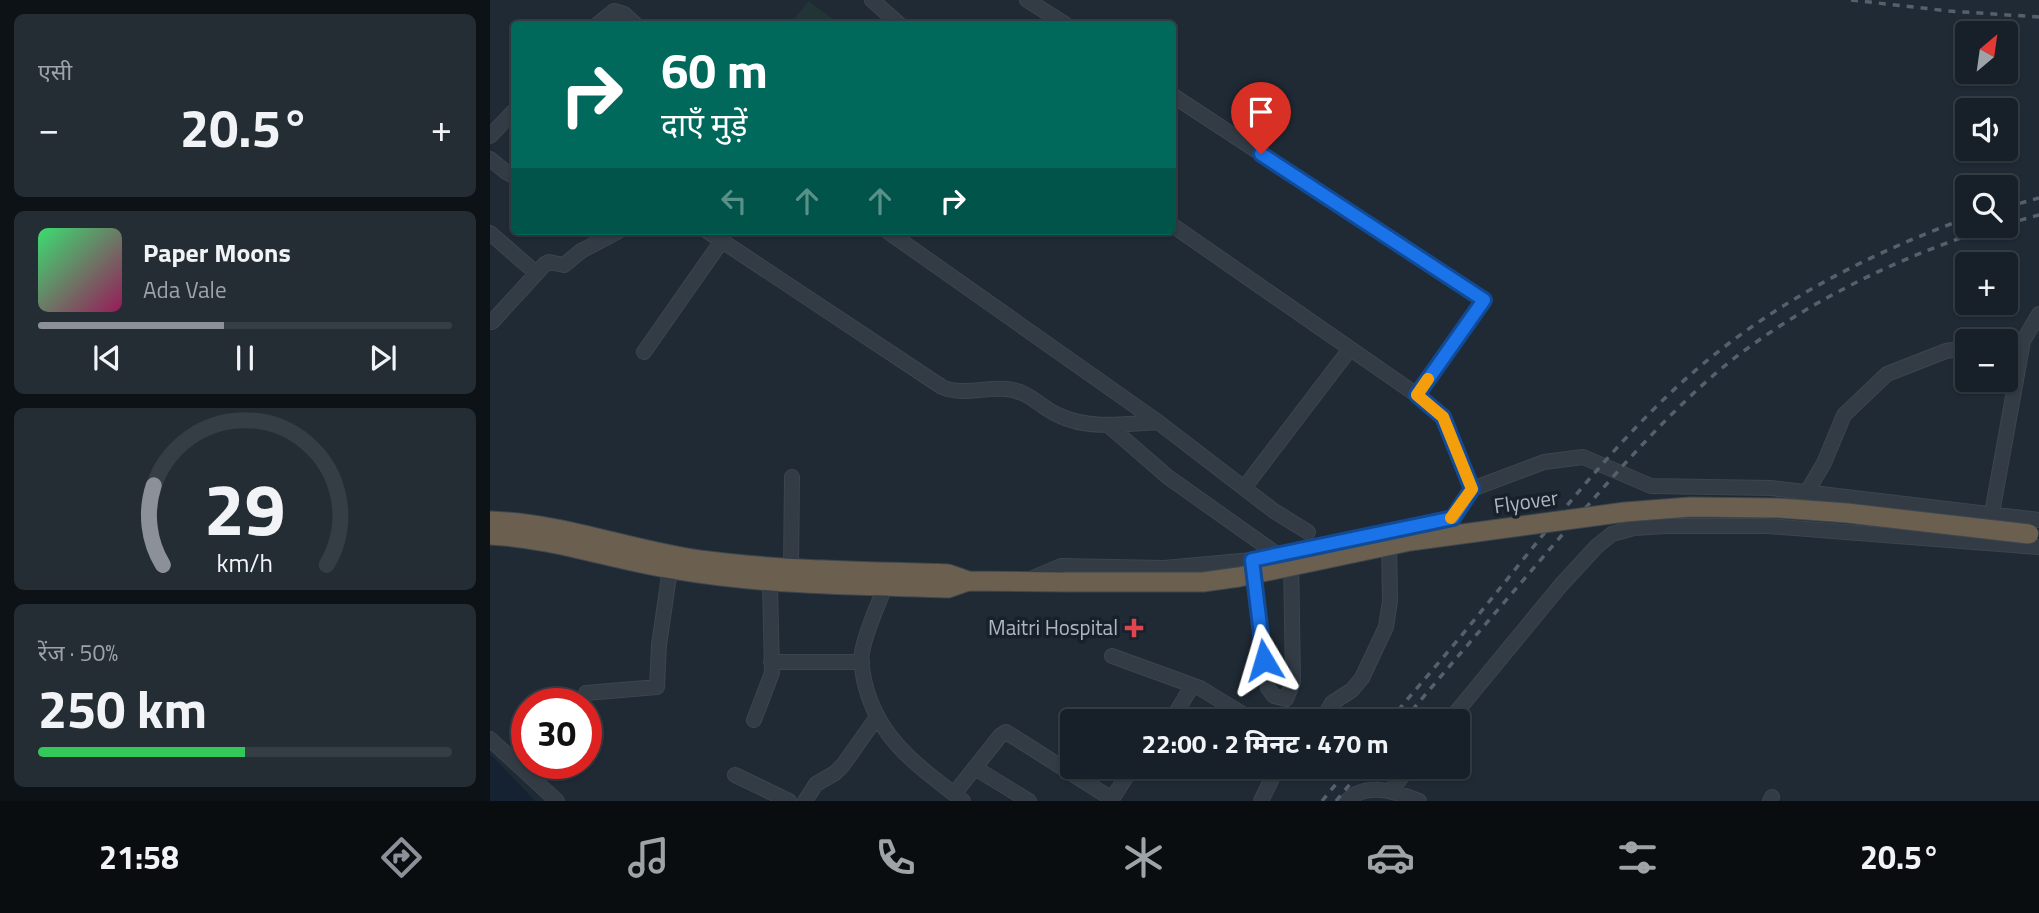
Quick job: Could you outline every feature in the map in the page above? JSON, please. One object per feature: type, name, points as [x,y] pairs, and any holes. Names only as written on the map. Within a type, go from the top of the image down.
[{"type":"highway","name":"Flyover","points":[[968,581],[1203,582],[1240,577],[1410,541],[1625,512],[1690,507],[1778,508],[1847,513],[2036,534]]},
{"type":"highway","points":[[490,521],[534,526],[697,559],[791,569],[948,574],[968,581]]},
{"type":"highway","points":[[490,535],[537,539],[670,569],[770,582],[948,588],[968,581]]},
{"type":"street","points":[[872,0],[896,21]]},
{"type":"street","points":[[1027,0],[1060,21]]},
{"type":"street","points":[[602,21],[614,11],[624,14],[632,21]]},
{"type":"street","points":[[1176,98],[1484,300],[1417,395]]},
{"type":"street","points":[[490,136],[511,114]]},
{"type":"street","points":[[492,164],[511,174]]},
{"type":"street","points":[[1176,228],[1417,395],[1443,417],[1472,489]]},
{"type":"street","points":[[490,233],[536,273]]},
{"type":"street","points":[[492,321],[549,262],[564,265],[581,251],[611,235]]},
{"type":"street","points":[[712,235],[942,387],[952,391],[1004,389],[1018,392],[1032,397],[1056,415],[1069,419],[1108,425],[1158,422]]},
{"type":"street","points":[[893,235],[1158,422],[1274,511],[1308,532]]},
{"type":"street","points":[[644,352],[721,242]]},
{"type":"street","points":[[1992,513],[2024,341],[2039,314]]},
{"type":"street","points":[[2018,341],[2024,341]]},
{"type":"street","points":[[1244,488],[1350,349]]},
{"type":"street","points":[[1807,492],[1824,463],[1844,415],[1887,374],[1955,350]]},
{"type":"street","points":[[1108,425],[1168,477],[1284,554]]},
{"type":"street","points":[[1023,582],[1061,566],[1164,568],[1252,560],[1453,518],[1472,489],[1544,462],[1583,457],[1651,486],[1770,488],[1992,513],[2036,534]]},
{"type":"street","points":[[791,569],[792,477]]},
{"type":"street","points":[[1680,526],[1681,486]]},
{"type":"street","points":[[1459,709],[1561,585],[1597,546],[1612,534],[1634,528],[1743,526],[2036,534]]},
{"type":"street","points":[[1329,709],[1332,703],[1352,690],[1362,678],[1386,627],[1390,601],[1389,530]]},
{"type":"street","points":[[1252,560],[1268,688],[1274,696],[1284,699],[1293,682],[1284,554]]},
{"type":"street","points":[[602,692],[657,687],[659,645],[670,569]]},
{"type":"street","points":[[754,720],[772,673],[770,582]]},
{"type":"street","points":[[885,586],[862,652],[862,662],[867,693],[877,717],[886,733],[910,760],[958,797],[975,768],[1006,732],[1111,800],[1125,779]]},
{"type":"street","points":[[1112,656],[1192,686],[1237,709]]},
{"type":"street","points":[[771,662],[862,662]]},
{"type":"street","points":[[1178,709],[1192,686]]},
{"type":"street","points":[[805,801],[816,783],[835,773],[843,765],[877,717]]},
{"type":"street","points":[[490,739],[557,801]]},
{"type":"street","points":[[975,768],[1029,801]]},
{"type":"street","points":[[735,775],[789,801]]},
{"type":"street","points":[[1261,801],[1272,779]]},
{"type":"street","points":[[1391,790],[1400,779]]},
{"type":"street","points":[[1347,801],[1350,797],[1370,790],[1391,790],[1419,801]]},
{"type":"green space","points":[[809,1],[835,21],[792,21]]},
{"type":"water","points":[[490,754],[511,779],[535,801],[490,801]]},
{"type":"railway","points":[[1851,0],[1949,11],[2039,17]]},
{"type":"railway","points":[[2018,204],[2039,198]]},
{"type":"railway","points":[[2018,221],[2039,215]]},
{"type":"railway","points":[[1399,709],[1604,463],[1680,384],[1745,332],[1815,287],[1889,249],[1955,223]]},
{"type":"railway","points":[[1413,709],[1623,465],[1681,405],[1722,368],[1784,323],[1853,284],[1962,238]]},
{"type":"railway","points":[[1322,801],[1340,779]]},
{"type":"railway","points":[[1336,801],[1354,779]]},
{"type":"slow traffic","points":[[1428,379],[1417,395],[1443,417],[1472,489],[1451,518]]},
{"type":"place","name":"Maitri Hospital","points":[[1134,628]]},
{"type":"route","points":[[1261,154],[1484,300],[1417,395],[1443,417],[1472,489],[1453,518],[1252,560],[1264,660]]}]
